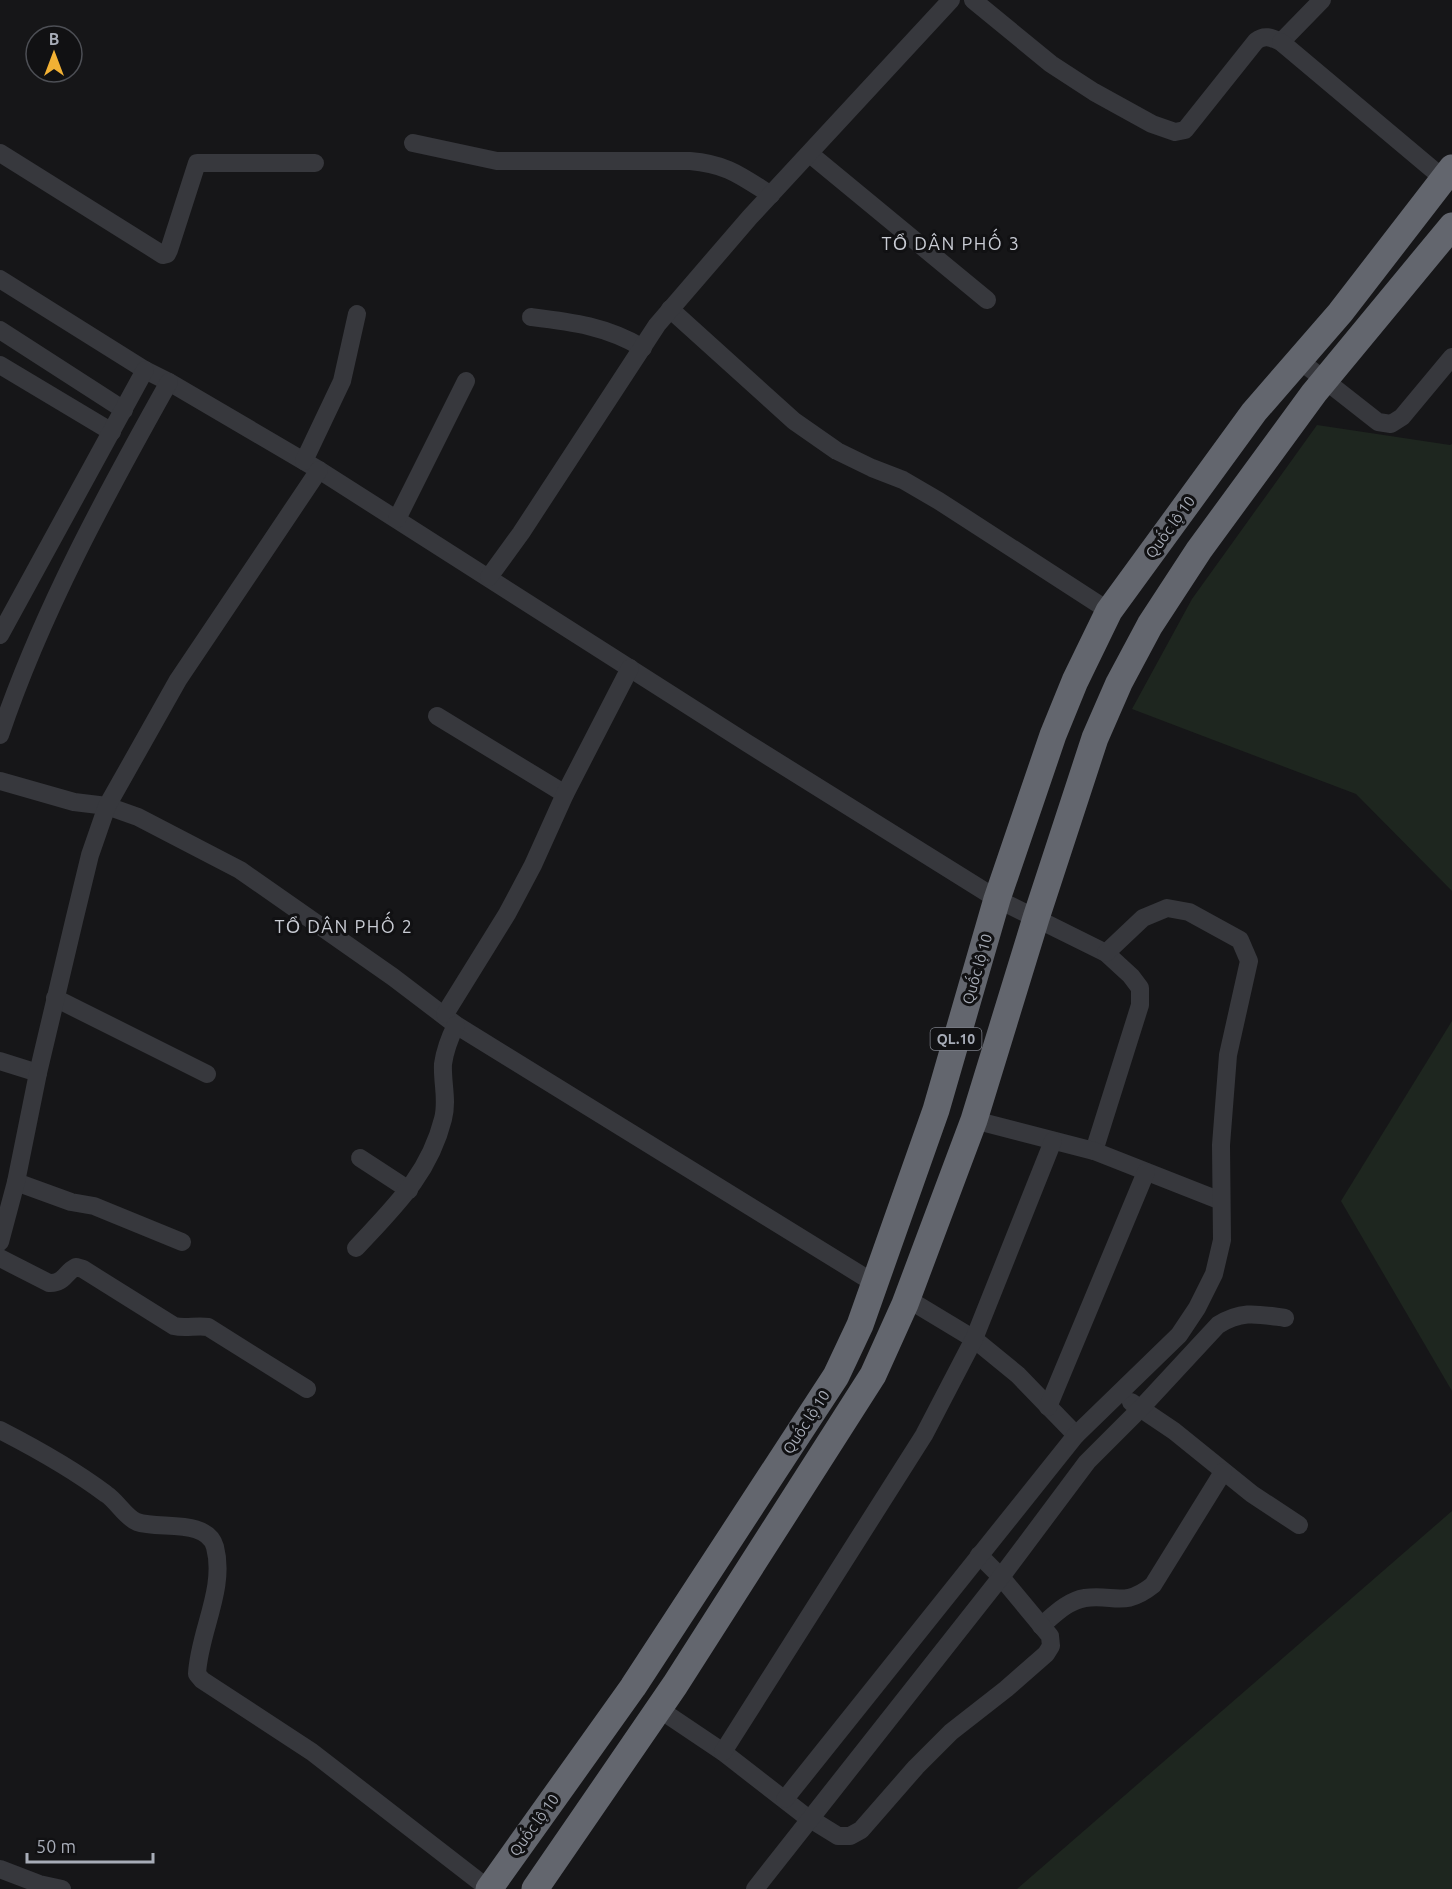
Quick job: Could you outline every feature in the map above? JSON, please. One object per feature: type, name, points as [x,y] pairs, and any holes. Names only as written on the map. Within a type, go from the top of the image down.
[{"type":"highway","points":[[1441,182],[1452,212]]},
{"type":"highway","name":"Quốc lộ 10","points":[[489,1889],[633,1687],[836,1376],[860,1325],[936,1110],[997,899],[1053,735],[1075,681],[1110,611],[1254,412],[1340,313],[1441,182]]},
{"type":"highway","name":"Quốc lộ 10","points":[[535,1889],[659,1709],[873,1375],[906,1298],[974,1120],[1036,918],[1095,738],[1150,625],[1199,550],[1324,380],[1452,226]]},
{"type":"street","points":[[973,0],[1051,64],[1094,92],[1152,124],[1175,132],[1185,130],[1256,40],[1267,37],[1281,42],[1441,182]]},
{"type":"street","points":[[1281,42],[1322,0]]},
{"type":"street","points":[[489,577],[521,533],[618,382],[670,309],[946,2]]},
{"type":"street","points":[[414,143],[497,161],[690,161],[709,163],[726,168],[771,195]]},
{"type":"street","points":[[0,153],[163,255],[169,250],[197,163],[315,163]]},
{"type":"street","points":[[810,154],[987,300]]},
{"type":"street","points":[[1,280],[144,370],[169,382],[312,465],[997,899],[1106,953],[1131,976],[1140,988],[1140,1005],[1094,1151]]},
{"type":"street","points":[[670,309],[794,421],[828,445],[872,468],[903,480],[939,501],[1110,611]]},
{"type":"street","points":[[0,1242],[90,855],[107,806],[178,680],[312,465],[342,381],[357,314]]},
{"type":"street","points":[[531,317],[605,329],[624,336],[643,348]]},
{"type":"street","points":[[0,330],[124,410]]},
{"type":"street","points":[[1299,360],[1378,422],[1391,423],[1402,417],[1452,357]]},
{"type":"street","points":[[0,365],[112,432]]},
{"type":"street","points":[[0,635],[144,370]]},
{"type":"street","points":[[397,519],[466,381]]},
{"type":"street","points":[[0,735],[62,581],[128,454],[169,382]]},
{"type":"street","points":[[356,1248],[409,1190],[426,1167],[443,1119],[446,1099],[443,1064],[451,1019],[551,829],[565,794],[630,668]]},
{"type":"street","points":[[437,716],[565,794]]},
{"type":"street","points":[[0,781],[74,802],[107,806],[138,817],[240,870],[451,1019],[874,1283]]},
{"type":"street","points":[[798,1809],[1051,1487],[1087,1461],[1179,1335],[1197,1308],[1214,1274],[1222,1240],[1221,1145],[1228,1055],[1250,961],[1240,940],[1189,912],[1167,908],[1143,918],[1106,953]]},
{"type":"street","points":[[55,998],[207,1074]]},
{"type":"street","points":[[0,1061],[38,1073]]},
{"type":"street","points":[[974,1120],[1094,1151],[1221,1201]]},
{"type":"street","points":[[723,1752],[924,1435],[974,1339],[1053,1141]]},
{"type":"street","points":[[360,1158],[409,1190]]},
{"type":"street","points":[[1048,1407],[1146,1172]]},
{"type":"street","points":[[15,1182],[72,1202],[94,1206],[182,1242]]},
{"type":"street","points":[[0,1258],[49,1283],[57,1284],[63,1280],[70,1269],[76,1267],[83,1269],[174,1326],[208,1327],[307,1389]]},
{"type":"street","points":[[906,1298],[974,1339],[1018,1375],[1076,1435]]},
{"type":"street","points":[[755,1889],[798,1809],[1051,1487],[1076,1435],[1130,1401],[1218,1325],[1233,1316],[1252,1313],[1285,1318]]},
{"type":"street","points":[[1130,1401],[1174,1431],[1223,1472],[1299,1525]]},
{"type":"street","points":[[0,1430],[66,1465],[110,1496],[136,1522],[196,1529],[208,1534],[215,1546],[217,1574],[196,1674],[312,1752],[489,1889]]},
{"type":"street","points":[[1041,1626],[1073,1602],[1085,1598],[1129,1599],[1153,1586],[1223,1472]]},
{"type":"street","points":[[659,1709],[723,1752],[838,1836],[850,1836],[861,1830],[916,1767],[951,1732],[1006,1689],[1046,1654],[1051,1646],[1050,1636],[990,1566]]},
{"type":"street","points":[[0,1869],[39,1884],[62,1889]]},
{"type":"shaded area","points":[[1317,425],[1452,444],[1452,891],[1356,794],[1132,709],[1192,599]]},
{"type":"shaded area","points":[[1452,1021],[1452,1391],[1341,1201]]},
{"type":"shaded area","points":[[1452,1511],[1452,1889],[1017,1889]]},
{"type":"district","name":"TỔ DÂN PHỐ 3","points":[[951,243]]},
{"type":"district","name":"TỔ DÂN PHỐ 2","points":[[344,926]]}]
